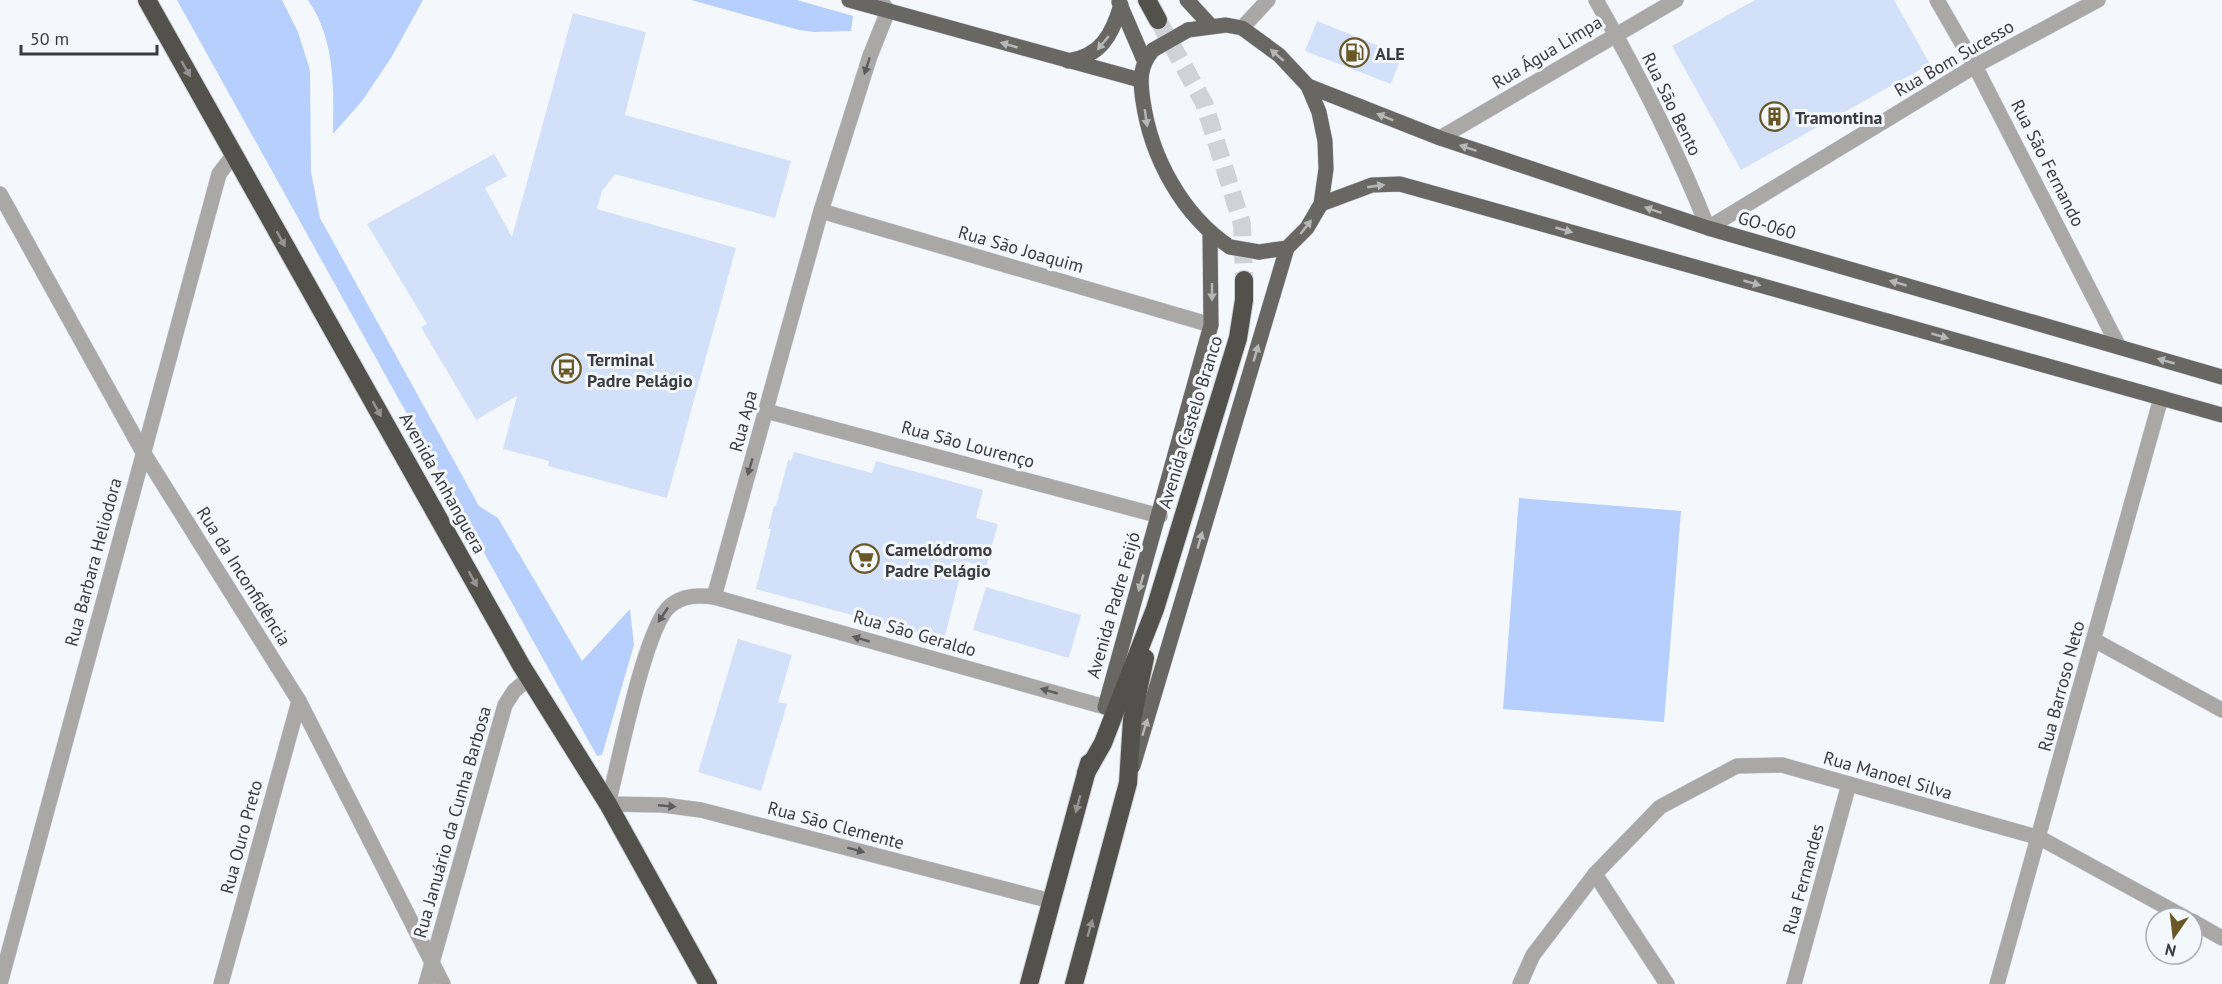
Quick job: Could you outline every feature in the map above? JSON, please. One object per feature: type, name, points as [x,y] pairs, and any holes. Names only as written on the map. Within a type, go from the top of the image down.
[{"type":"highway","name":"Avenida Anhanguera","points":[[147,0],[529,678],[608,804],[708,984]]},
{"type":"highway","points":[[1147,0],[1158,20]]},
{"type":"highway","name":"Avenida Castelo Branco","points":[[1086,774],[1103,743],[1155,609],[1238,338],[1244,300],[1244,280]]},
{"type":"highway","name":"Avenida Castelo Branco","points":[[1128,783],[1132,720],[1155,609]]},
{"type":"highway","name":"Avenida Padre Feijó","points":[[1029,984],[1105,707]]},
{"type":"highway","points":[[1074,984],[1128,783]]},
{"type":"main road","points":[[849,0],[884,6],[1065,61],[1140,80]]},
{"type":"main road","points":[[1187,0],[1211,26]]},
{"type":"main road","points":[[1065,61],[1082,59],[1096,52],[1114,28],[1120,3]]},
{"type":"main road","points":[[1120,3],[1149,55]]},
{"type":"main road","points":[[1242,28],[1211,26],[1188,30],[1149,55],[1140,80],[1148,132],[1157,154],[1185,204],[1210,233],[1230,247],[1259,252],[1287,248]]},
{"type":"main road","name":"GO-060","points":[[1242,28],[1279,55],[1308,86],[1440,138],[1708,228],[2222,377]]},
{"type":"main road","points":[[1128,783],[1287,248],[1307,228],[1321,204],[1326,169],[1325,141],[1319,112],[1308,86]]},
{"type":"main road","points":[[1321,204],[1372,185],[1400,184],[2222,415]]},
{"type":"main road","name":"Avenida Padre Feijó","points":[[1105,707],[1160,516],[1211,325],[1210,233]]},
{"type":"street","points":[[1242,28],[1268,0]]},
{"type":"street","name":"Rua São Bento","points":[[1596,0],[1616,34],[1694,192],[1708,228]]},
{"type":"street","name":"Rua Água Limpa","points":[[1440,138],[1676,0]]},
{"type":"street","name":"Rua São Fernando","points":[[1937,0],[1975,66],[2118,347]]},
{"type":"street","name":"Rua Bom Sucesso","points":[[1708,228],[1975,66],[2097,0]]},
{"type":"street","name":"Rua Apa","points":[[714,597],[821,211],[870,56],[879,38],[884,6]]},
{"type":"street","name":"Rua Barbara Heliodora","points":[[0,984],[219,174],[234,154]]},
{"type":"street","name":"Rua da Inconfidência","points":[[1,201],[143,452],[299,701],[443,984]]},
{"type":"street","name":"Rua São Joaquim","points":[[821,211],[1211,325]]},
{"type":"street","name":"Rua Barroso Neto","points":[[1998,984],[2161,398]]},
{"type":"street","name":"Rua São Lourenço","points":[[766,411],[1160,516]]},
{"type":"street","points":[[608,804],[655,628],[662,614],[678,600],[699,595],[714,597]]},
{"type":"street","name":"Rua São Geraldo","points":[[714,597],[1105,707]]},
{"type":"street","points":[[2094,640],[2222,710]]},
{"type":"street","name":"Rua Januário da Cunha Barbosa","points":[[426,984],[505,705],[529,678]]},
{"type":"street","name":"Rua Ouro Preto","points":[[221,984],[299,701]]},
{"type":"street","name":"Rua Manoel Silva","points":[[1520,984],[1533,955],[1595,874],[1660,807],[1737,766],[1782,765],[2040,838],[2164,906]]},
{"type":"street","name":"Rua Fernandes","points":[[1794,984],[1849,784]]},
{"type":"street","name":"Rua São Clemente","points":[[608,804],[701,810],[1051,901]]},
{"type":"street","points":[[1595,874],[1668,984]]},
{"type":"street","points":[[2204,928],[2222,938]]},
{"type":"shaded area","points":[[177,0],[282,0],[298,32],[310,70],[311,172],[320,218],[479,506],[498,518],[582,661],[630,609],[634,645],[602,755],[597,756]]},
{"type":"shaded area","points":[[308,0],[423,0],[391,58],[362,101],[333,134],[333,82],[328,47],[317,15]]},
{"type":"shaded area","points":[[691,0],[797,0],[853,16],[851,31],[799,30]]},
{"type":"shaded area","points":[[1519,498],[1681,511],[1664,722],[1503,709]]},
{"type":"building","name":"Tramontina","points":[[1755,0],[1894,0],[1930,64],[1741,170],[1672,46]]},
{"type":"building","points":[[573,13],[646,32],[625,115],[791,161],[775,218],[615,174],[602,191],[597,209],[736,248],[667,498],[548,466],[549,461],[503,449],[517,396],[476,420],[421,327],[427,324],[367,224],[494,154],[507,176],[485,188],[512,237]]},
{"type":"building","name":"ALE","points":[[1317,21],[1402,55],[1391,84],[1305,51]]},
{"type":"building","name":"Camelódromo Padre Pelágio","points":[[794,452],[872,473],[876,461],[983,490],[976,518],[998,524],[986,567],[964,561],[944,640],[756,589],[771,529],[768,529],[774,506],[776,506],[788,460],[791,461]]},
{"type":"building","points":[[986,587],[1081,615],[1069,658],[973,630]]},
{"type":"building","points":[[738,639],[792,655],[778,702],[787,704],[761,791],[698,772]]},
{"type":"tunnel","points":[[1158,20],[1204,103],[1242,224],[1244,280]]},
{"type":"place","name":"ALE","points":[[1354,53]]},
{"type":"place","name":"Tramontina","points":[[1774,117]]},
{"type":"place","name":"Terminal Padre Pelágio","points":[[566,369]]},
{"type":"place","name":"Camelódromo Padre Pelágio","points":[[864,559]]}]
